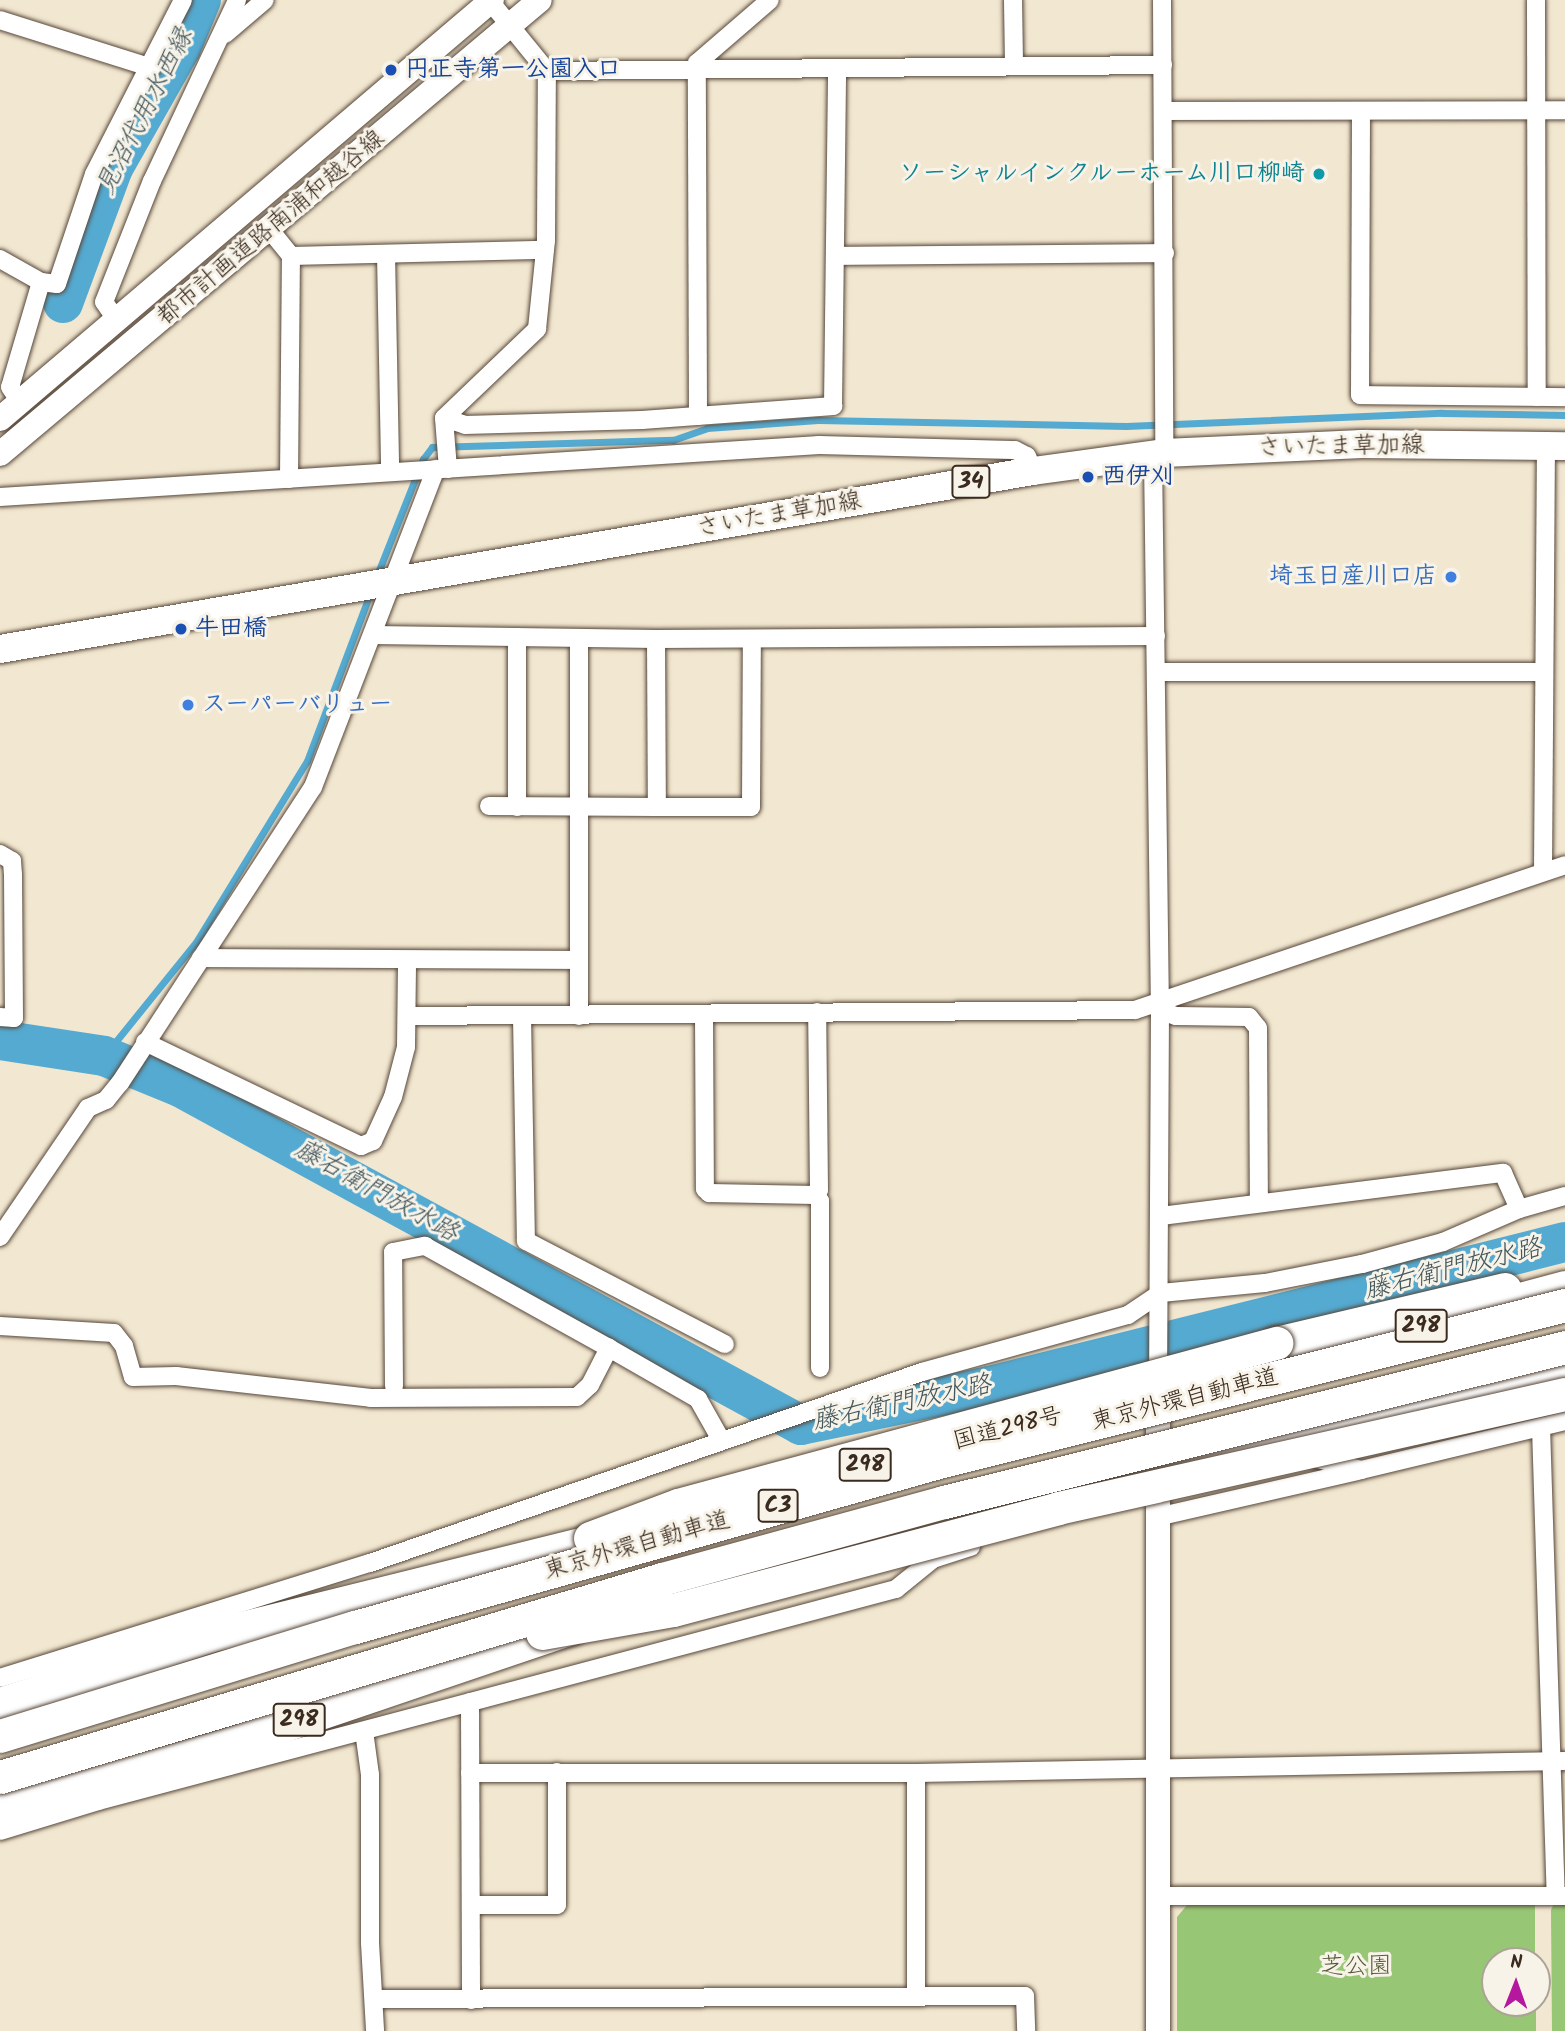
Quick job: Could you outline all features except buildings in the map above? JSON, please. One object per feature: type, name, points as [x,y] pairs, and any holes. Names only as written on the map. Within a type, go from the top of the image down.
[{"type":"highway","points":[[355,1627],[678,1505],[1276,1343],[1565,1275]]},
{"type":"highway","name":"国道298号","points":[[0,1703],[209,1636],[576,1546],[910,1452],[1158,1393],[1565,1287]]},
{"type":"highway","name":"東京外環自動車道","points":[[0,1736],[355,1627],[935,1463],[1565,1305]]},
{"type":"highway","name":"東京外環自動車道","points":[[0,1777],[364,1665],[944,1502],[1565,1348]]},
{"type":"highway","name":"298","points":[[0,1811],[234,1742],[594,1620],[1017,1498],[1565,1372]]},
{"type":"highway","points":[[364,1665],[673,1610],[1058,1508],[1565,1394]]},
{"type":"main road","name":"さいたま草加線","points":[[0,649],[1033,471],[1159,455],[1362,444],[1555,445]]},
{"type":"street","points":[[0,259],[41,282],[57,284],[94,174],[152,68],[183,0]]},
{"type":"street","points":[[117,321],[104,302],[152,181],[237,0]]},
{"type":"street","points":[[220,39],[265,0]]},
{"type":"street","points":[[0,1237],[88,1108],[106,1100],[313,787],[374,635],[379,584],[442,469],[444,418],[537,329],[545,250],[547,71],[490,0]]},
{"type":"street","name":"都市計画道路南浦和越谷線","points":[[0,419],[490,0]]},
{"type":"street","name":"都市計画道路南浦和越谷線","points":[[0,454],[270,230],[540,0]]},
{"type":"street","points":[[698,416],[697,63],[771,0]]},
{"type":"street","points":[[1013,0],[1014,66]]},
{"type":"street","points":[[1158,2031],[1157,1467],[1161,1216],[1156,636],[1165,253],[1162,0]]},
{"type":"street","points":[[1536,0],[1537,397]]},
{"type":"street","points":[[0,20],[152,68]]},
{"type":"street","points":[[547,71],[1163,65]]},
{"type":"street","points":[[444,418],[465,425],[698,416],[833,406],[837,68]]},
{"type":"street","points":[[1163,111],[1565,110]]},
{"type":"street","points":[[1362,111],[1360,395],[1565,397]]},
{"type":"street","points":[[270,230],[291,256],[289,479]]},
{"type":"street","points":[[291,256],[545,250]]},
{"type":"street","points":[[835,256],[1165,253]]},
{"type":"street","points":[[386,254],[390,472]]},
{"type":"street","points":[[20,402],[10,387],[41,282]]},
{"type":"street","points":[[0,497],[819,445],[913,444],[1015,450],[1027,456],[1033,471]]},
{"type":"street","points":[[1543,871],[1541,672],[1555,445]]},
{"type":"street","points":[[374,635],[656,639],[1156,636]]},
{"type":"street","points":[[517,637],[517,807]]},
{"type":"street","points":[[579,638],[579,1016]]},
{"type":"street","points":[[656,639],[657,807]]},
{"type":"street","points":[[489,806],[751,807],[752,639]]},
{"type":"street","points":[[1156,672],[1541,672]]},
{"type":"street","points":[[0,854],[12,861],[14,1018],[0,1017]]},
{"type":"street","points":[[407,1016],[1135,1010],[1160,1007],[1543,871],[1565,866]]},
{"type":"street","points":[[201,958],[579,961]]},
{"type":"street","points":[[145,1042],[361,1146],[373,1141],[393,1097],[406,1047],[407,960]]},
{"type":"street","points":[[1160,1007],[1176,1016],[1249,1017],[1258,1028],[1259,1203]]},
{"type":"street","points":[[815,1195],[819,1190],[817,1012]]},
{"type":"street","points":[[704,1014],[705,1189],[709,1193],[815,1195],[820,1201],[820,1368]]},
{"type":"street","points":[[522,1016],[526,1241],[725,1344]]},
{"type":"street","points":[[1161,1216],[1503,1173],[1519,1209]]},
{"type":"street","points":[[0,1678],[370,1563],[720,1438],[922,1372],[1128,1315],[1161,1293],[1265,1283],[1362,1264],[1443,1242],[1519,1209],[1565,1196]]},
{"type":"street","points":[[394,1386],[393,1252],[425,1246],[698,1399],[720,1438]]},
{"type":"street","points":[[0,1326],[114,1333],[124,1346],[133,1377],[176,1376],[371,1398],[577,1397],[590,1385],[609,1348]]},
{"type":"street","points":[[1157,1517],[1565,1421]]},
{"type":"street","points":[[1157,1896],[1561,1896],[1559,1761],[1541,1427]]},
{"type":"street","points":[[1258,1444],[1361,1471]]},
{"type":"street","points":[[0,1831],[98,1801],[896,1589],[933,1559],[989,1541],[1017,1498]]},
{"type":"street","points":[[470,1702],[471,2000]]},
{"type":"street","points":[[364,1731],[370,1775],[370,1943],[376,2031]]},
{"type":"street","points":[[470,1773],[916,1773],[1156,1765],[1559,1761]]},
{"type":"street","points":[[471,1905],[557,1905],[557,1772]]},
{"type":"street","points":[[916,1773],[916,1997]]},
{"type":"street","points":[[375,1999],[1025,1996],[1026,2031]]},
{"type":"green space","points":[[1554,1903],[1565,1903],[1565,2031],[1552,2031],[1551,1910]]},
{"type":"green space","name":"芝公園","points":[[1188,1904],[1535,1905],[1535,1947],[1481,1947],[1481,2017],[1536,2017],[1536,2031],[1177,2031],[1177,1917]]},
{"type":"waterway","name":"見沼代用水西縁","points":[[63,303],[113,168],[181,48],[201,0]]},
{"type":"waterway","points":[[377,575],[423,459],[432,447],[673,440],[707,428],[818,420],[1126,426],[1442,413],[1565,415]]},
{"type":"waterway","points":[[104,1056],[196,942],[307,761],[370,593]]},
{"type":"waterway","name":"藤右衛門放水路","points":[[0,1040],[104,1056],[180,1087],[801,1425],[990,1386],[1565,1242]]},
{"type":"place","name":"円正寺第一公園入口","points":[[391,70]]},
{"type":"place","name":"ソーシャルインクルーホーム川口柳崎","points":[[1319,174]]},
{"type":"place","name":"西伊刈","points":[[1088,477]]},
{"type":"place","name":"埼玉日産川口店","points":[[1451,577]]},
{"type":"place","name":"牛田橋","points":[[181,629]]},
{"type":"place","name":"スーパーバリュー","points":[[188,705]]}]
